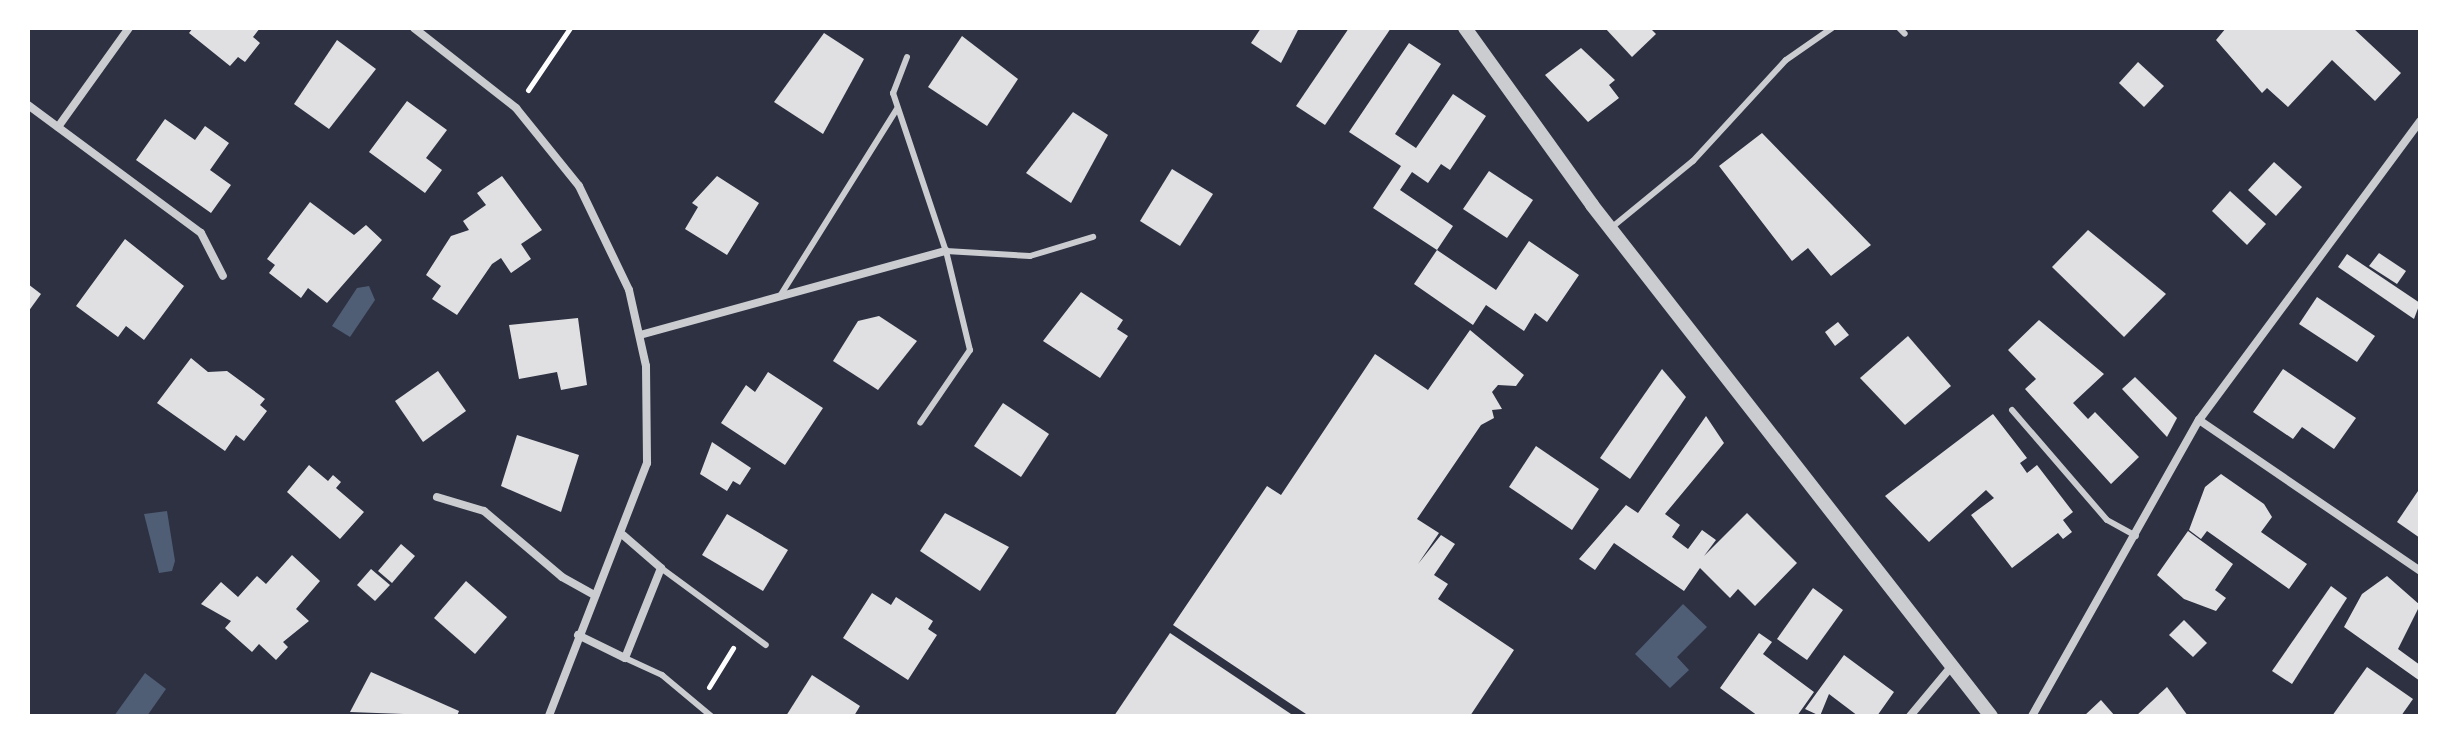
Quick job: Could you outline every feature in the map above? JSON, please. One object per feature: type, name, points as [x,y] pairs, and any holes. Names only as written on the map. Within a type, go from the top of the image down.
[{"type":"street","points":[[58,127],[129,28]]},
{"type":"street","points":[[414,28],[516,108],[594,210],[629,290],[640,335],[647,463],[623,535],[578,635],[549,716]]},
{"type":"street","points":[[1465,28],[1611,228],[1991,716]]},
{"type":"street","points":[[28,105],[201,233],[223,276]]},
{"type":"street","points":[[2032,716],[2199,420],[2420,121]]},
{"type":"street","points":[[640,335],[946,251]]},
{"type":"street","points":[[2199,420],[2420,571]]},
{"type":"street","points":[[437,497],[484,511],[562,577],[595,595]]},
{"type":"street","points":[[578,635],[625,658],[661,568],[623,535]]},
{"type":"street","points":[[1910,716],[1951,667]]},
{"type":"lane","points":[[1611,228],[1720,135],[1786,60],[1832,28]]},
{"type":"lane","points":[[907,57],[893,93],[946,251],[970,350],[920,423]]},
{"type":"lane","points":[[780,296],[897,108]]},
{"type":"lane","points":[[946,251],[1030,256],[1093,237]]},
{"type":"lane","points":[[2012,410],[2107,520],[2136,536]]},
{"type":"lane","points":[[661,568],[766,645]]},
{"type":"lane","points":[[625,658],[711,716]]},
{"type":"path","points":[[516,108],[570,28]]},
{"type":"path","points":[[698,705],[745,629]]},
{"type":"water","points":[[369,286],[375,300],[350,337],[332,326],[357,288]]},
{"type":"water","points":[[167,511],[175,561],[172,571],[159,573],[144,514]]},
{"type":"water","points":[[1683,604],[1707,627],[1677,657],[1689,670],[1670,688],[1635,654]]},
{"type":"water","points":[[145,673],[166,689],[147,716],[114,716]]},
{"type":"building","points":[[193,28],[260,28],[253,37],[260,43],[245,62],[238,57],[230,66],[189,33]]},
{"type":"building","points":[[1261,28],[1299,28],[1281,63],[1251,43]]},
{"type":"building","points":[[1349,28],[1391,28],[1325,125],[1296,106]]},
{"type":"building","points":[[1605,28],[1650,28],[1656,34],[1632,57]]},
{"type":"building","points":[[2226,28],[2353,28],[2401,73],[2375,101],[2332,60],[2288,107],[2267,88],[2262,93],[2216,40]]},
{"type":"building","points":[[824,33],[864,59],[823,134],[774,102]]},
{"type":"building","points":[[962,36],[1018,79],[987,126],[928,87]]},
{"type":"building","points":[[337,40],[376,69],[329,129],[294,104]]},
{"type":"building","points":[[1409,43],[1441,64],[1395,134],[1416,148],[1453,94],[1486,116],[1450,170],[1441,164],[1428,183],[1412,172],[1400,190],[1453,226],[1437,250],[1373,208],[1401,166],[1349,132]]},
{"type":"building","points":[[1581,48],[1615,80],[1609,85],[1619,98],[1588,122],[1545,75]]},
{"type":"building","points":[[2138,62],[2164,86],[2144,107],[2119,83]]},
{"type":"building","points":[[407,101],[447,130],[426,158],[442,170],[425,193],[369,152]]},
{"type":"building","points":[[1073,112],[1108,135],[1071,203],[1026,173]]},
{"type":"building","points":[[165,119],[195,140],[205,126],[229,143],[210,170],[231,185],[211,213],[136,160]]},
{"type":"building","points":[[1762,133],[1871,245],[1831,276],[1808,248],[1792,261],[1719,166]]},
{"type":"building","points":[[2274,162],[2302,187],[2276,216],[2248,190]]},
{"type":"building","points":[[1172,169],[1213,194],[1180,246],[1140,221]]},
{"type":"building","points":[[1489,171],[1533,200],[1507,238],[1463,209]]},
{"type":"building","points":[[502,176],[542,230],[521,244],[531,259],[511,273],[501,258],[492,264],[457,315],[432,299],[441,286],[426,275],[451,236],[469,230],[463,221],[486,205],[477,193]]},
{"type":"building","points":[[717,176],[759,203],[727,255],[685,229],[698,207],[692,203]]},
{"type":"building","points":[[2230,191],[2266,224],[2247,245],[2212,211]]},
{"type":"building","points":[[310,202],[354,235],[366,225],[382,240],[327,303],[308,288],[301,298],[269,273],[275,265],[267,259]]},
{"type":"building","points":[[2088,230],[2166,294],[2124,337],[2052,267]]},
{"type":"building","points":[[125,239],[184,286],[144,340],[126,326],[118,337],[76,306]]},
{"type":"building","points":[[1529,241],[1579,275],[1547,322],[1535,313],[1524,331],[1486,305],[1473,325],[1414,284],[1437,250],[1496,290]]},
{"type":"building","points":[[2379,253],[2406,271],[2397,284],[2369,266]]},
{"type":"building","points":[[2347,254],[2420,303],[2414,319],[2338,267]]},
{"type":"building","points":[[28,284],[41,294],[28,312]]},
{"type":"building","points":[[1081,292],[1123,320],[1117,329],[1128,336],[1100,378],[1043,341]]},
{"type":"building","points":[[2317,297],[2375,336],[2357,362],[2299,324]]},
{"type":"building","points":[[879,316],[917,341],[878,390],[833,361],[858,321]]},
{"type":"building","points":[[578,318],[587,385],[561,390],[557,372],[519,379],[509,325]]},
{"type":"building","points":[[2039,320],[2104,374],[2073,403],[2088,419],[2095,412],[2139,457],[2111,484],[2025,389],[2036,379],[2008,350]]},
{"type":"building","points":[[1838,322],[1849,335],[1835,346],[1825,332]]},
{"type":"building","points":[[1470,330],[1524,375],[1516,386],[1498,385],[1492,392],[1502,409],[1492,410],[1494,418],[1481,425],[1417,519],[1439,533],[1418,564],[1441,535],[1455,544],[1434,575],[1448,584],[1438,599],[1514,650],[1470,716],[1309,716],[1173,625],[1267,486],[1281,495],[1375,354],[1428,390]]},
{"type":"building","points":[[1908,336],[1951,386],[1905,425],[1860,378]]},
{"type":"building","points":[[191,358],[208,372],[227,371],[265,399],[260,405],[267,411],[244,441],[236,435],[225,451],[157,403]]},
{"type":"building","points":[[1662,369],[1686,397],[1630,479],[1600,458]]},
{"type":"building","points":[[2283,369],[2356,418],[2334,449],[2302,427],[2293,439],[2253,412]]},
{"type":"building","points":[[438,371],[466,411],[423,442],[395,401]]},
{"type":"building","points":[[768,372],[823,408],[785,465],[721,423],[746,385],[755,392]]},
{"type":"building","points":[[2135,377],[2177,418],[2167,437],[2122,389]]},
{"type":"building","points":[[1003,403],[1049,434],[1021,477],[974,446]]},
{"type":"building","points":[[1993,414],[2027,458],[2020,463],[2027,473],[2037,465],[2073,512],[2063,520],[2072,532],[2063,539],[2058,533],[2012,568],[1971,515],[1994,498],[1986,490],[1929,542],[1885,496]]},
{"type":"building","points":[[1706,416],[1724,443],[1665,514],[1680,525],[1672,537],[1688,549],[1702,530],[1716,540],[1704,556],[1747,513],[1797,563],[1755,606],[1738,589],[1730,598],[1700,568],[1684,591],[1614,543],[1595,570],[1579,559],[1626,505],[1638,513]]},
{"type":"building","points":[[517,435],[579,455],[561,512],[501,486]]},
{"type":"building","points":[[712,442],[751,468],[740,485],[733,481],[727,491],[700,474]]},
{"type":"building","points":[[1536,446],[1599,489],[1572,530],[1509,487]]},
{"type":"building","points":[[309,465],[328,481],[333,475],[341,482],[336,488],[364,512],[340,539],[287,492]]},
{"type":"building","points":[[2221,474],[2264,504],[2272,517],[2261,532],[2307,564],[2289,589],[2207,531],[2201,539],[2189,530],[2205,487]]},
{"type":"building","points":[[2420,488],[2420,538],[2397,522]]},
{"type":"building","points":[[945,513],[1009,547],[980,591],[920,551]]},
{"type":"building","points":[[727,514],[788,550],[763,591],[702,555]]},
{"type":"building","points":[[2188,531],[2233,564],[2215,590],[2226,598],[2216,611],[2184,599],[2157,575]]},
{"type":"building","points":[[401,544],[415,556],[392,583],[378,571]]},
{"type":"building","points":[[292,555],[320,581],[296,609],[309,621],[283,642],[288,647],[276,660],[259,644],[252,652],[225,628],[231,621],[201,604],[221,582],[238,597],[257,576],[266,584]]},
{"type":"building","points":[[371,569],[390,585],[375,601],[357,585]]},
{"type":"building","points":[[2387,576],[2420,605],[2398,649],[2420,665],[2420,681],[2344,627],[2362,594]]},
{"type":"building","points":[[466,581],[507,617],[475,654],[434,618]]},
{"type":"building","points":[[2331,586],[2347,598],[2292,684],[2272,671]]},
{"type":"building","points":[[1813,588],[1843,610],[1807,660],[1777,639]]},
{"type":"building","points":[[872,593],[891,605],[896,597],[933,621],[928,629],[937,635],[908,680],[843,638]]},
{"type":"building","points":[[2184,620],[2207,643],[2193,657],[2169,635]]},
{"type":"building","points":[[1170,633],[1294,716],[1114,716]]},
{"type":"building","points":[[1759,633],[1772,642],[1763,654],[1814,692],[1797,716],[1758,716],[1720,688]]},
{"type":"building","points":[[1844,655],[1894,692],[1877,716],[1858,716],[1829,694],[1820,716],[1805,709]]},
{"type":"building","points":[[2367,667],[2413,699],[2401,716],[2332,716]]},
{"type":"building","points":[[371,672],[459,711],[457,716],[350,712]]},
{"type":"building","points":[[812,675],[860,706],[854,716],[786,716]]},
{"type":"building","points":[[2167,687],[2188,716],[2136,716]]},
{"type":"building","points":[[2101,700],[2115,716],[2084,716]]}]
